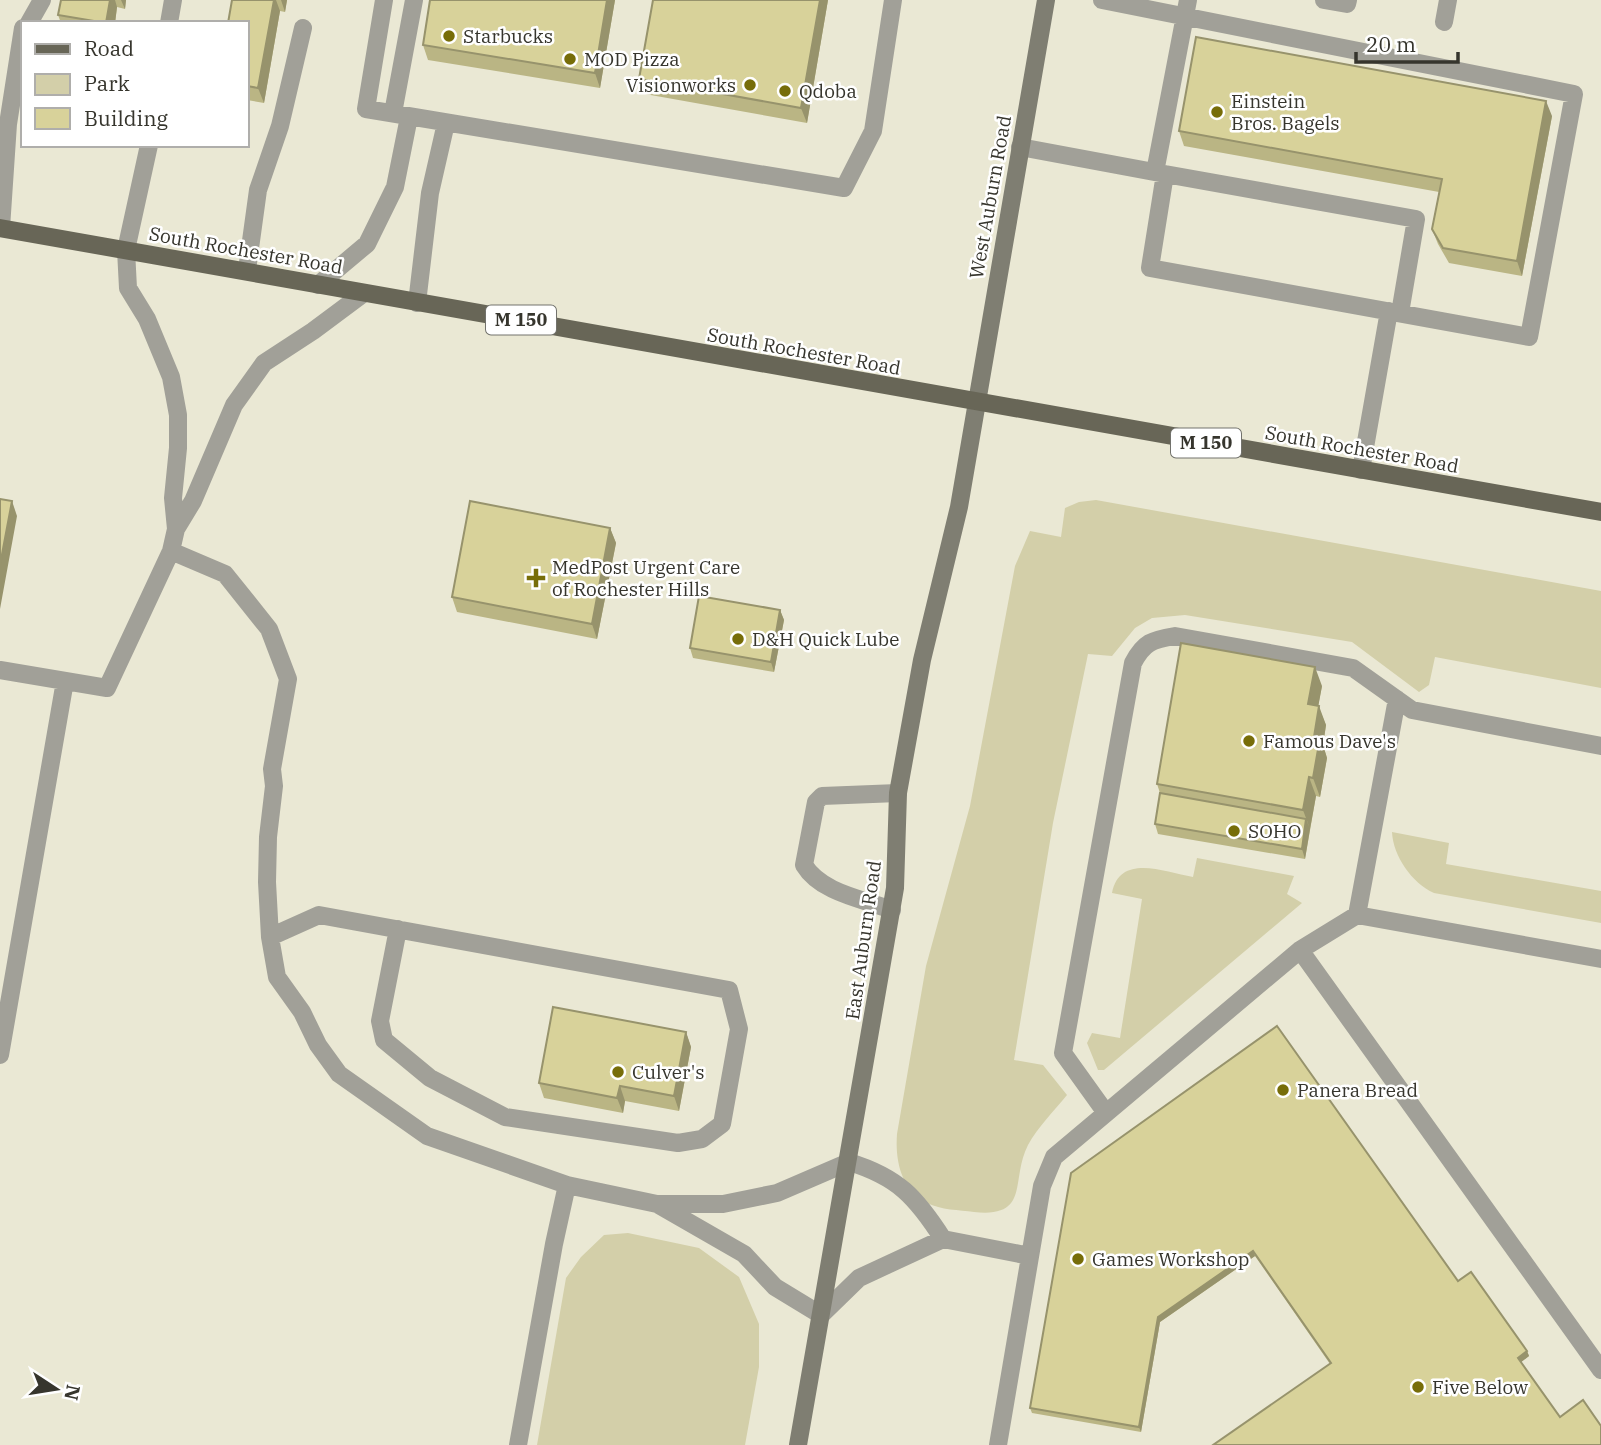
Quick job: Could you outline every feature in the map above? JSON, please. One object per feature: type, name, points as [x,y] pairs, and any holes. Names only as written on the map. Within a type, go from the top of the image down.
[{"type":"main road","name":"West Auburn Road","points":[[976,401],[1046,0]]},
{"type":"main road","name":"South Rochester Road","points":[[0,228],[1601,512]]},
{"type":"main road","name":"East Auburn Road","points":[[798,1445],[892,910],[898,793],[922,660],[959,507],[976,401]]},
{"type":"lane","points":[[25,21],[27,0]]},
{"type":"lane","points":[[28,21],[42,0]]},
{"type":"lane","points":[[169,21],[173,0]]},
{"type":"lane","points":[[384,0],[366,109],[844,188],[873,131],[893,0]]},
{"type":"lane","points":[[318,285],[367,244],[395,187],[414,0]]},
{"type":"lane","points":[[1102,0],[1187,8],[1574,94],[1529,337],[1150,268],[1160,173],[1187,8]]},
{"type":"lane","points":[[1324,0],[1347,2]]},
{"type":"lane","points":[[1444,22],[1448,0]]},
{"type":"lane","points":[[247,270],[258,190],[280,126],[303,28]]},
{"type":"lane","points":[[0,228],[8,124],[21,46]]},
{"type":"lane","points":[[417,303],[430,193],[446,123]]},
{"type":"lane","points":[[0,670],[107,688],[171,551],[176,529],[173,498],[178,448],[178,415],[172,377],[147,319],[128,288],[126,250],[149,147]]},
{"type":"lane","points":[[1020,147],[1416,219],[1361,470]]},
{"type":"lane","points":[[176,529],[193,501],[234,405],[264,363],[313,331],[364,292]]},
{"type":"lane","points":[[171,551],[225,575],[268,629],[288,679],[272,769],[274,786],[268,837],[267,882],[270,937],[277,976],[302,1012],[318,1045],[339,1073],[427,1136],[567,1185],[657,1204],[723,1204],[754,1199],[777,1193],[849,1162],[876,1170],[899,1186],[921,1205],[943,1239]]},
{"type":"lane","points":[[1106,1113],[1063,1053],[1133,663],[1141,647],[1175,636],[1353,668],[1412,710],[1601,746]]},
{"type":"lane","points":[[0,1055],[65,681]]},
{"type":"lane","points":[[1357,915],[1397,699]]},
{"type":"lane","points":[[892,910],[821,884],[810,876],[804,865],[816,802],[822,796],[898,793]]},
{"type":"lane","points":[[270,937],[320,915],[398,929],[729,990],[739,1029],[722,1124],[702,1139],[678,1143],[505,1117],[430,1078],[384,1040],[380,1021],[398,929]]},
{"type":"lane","points":[[998,1445],[1042,1186],[1054,1157],[1300,950],[1357,915],[1601,959]]},
{"type":"lane","points":[[1300,950],[1601,1370]]},
{"type":"lane","points":[[518,1445],[567,1185]]},
{"type":"lane","points":[[657,1204],[744,1254],[775,1287],[821,1315],[859,1278],[943,1239],[1030,1256]]},
{"type":"green space","points":[[1096,500],[1601,591],[1601,688],[1435,657],[1429,685],[1419,692],[1352,642],[1185,615],[1152,618],[1135,628],[1112,656],[1088,654],[1053,823],[1014,1060],[1043,1065],[1067,1095],[1028,1145],[1016,1194],[1011,1203],[1004,1209],[992,1212],[944,1208],[927,1203],[911,1191],[902,1174],[897,1154],[897,1134],[926,966],[970,806],[1015,566],[1030,531],[1061,537],[1065,508],[1079,502]]},
{"type":"green space","points":[[1392,832],[1449,843],[1446,864],[1601,891],[1601,923],[1434,893],[1418,883],[1405,868],[1396,850]]},
{"type":"green space","points":[[1197,858],[1294,876],[1287,894],[1302,903],[1104,1070],[1098,1070],[1087,1043],[1092,1033],[1120,1038],[1142,899],[1112,893],[1117,881],[1124,873],[1145,868],[1193,877]]},
{"type":"green space","points":[[628,1233],[699,1248],[739,1277],[759,1324],[759,1367],[745,1445],[537,1445],[566,1278],[581,1257],[604,1235]]},
{"type":"building","points":[[61,0],[110,0],[106,21],[58,15]]},
{"type":"building","points":[[232,0],[274,0],[258,88],[248,86],[248,21],[228,21]]},
{"type":"building","points":[[430,0],[607,0],[595,73],[423,45]]},
{"type":"building","points":[[653,0],[820,0],[801,108],[639,79]]},
{"type":"building","points":[[1196,37],[1546,101],[1517,261],[1443,248],[1432,229],[1442,179],[1179,131]]},
{"type":"building","points":[[0,499],[12,501],[0,565]]},
{"type":"building","name":"MedPost Urgent Care of Rochester Hills","points":[[470,501],[610,528],[592,624],[452,597]]},
{"type":"building","name":"D&H Quick Lube","points":[[699,596],[780,610],[771,662],[690,648]]},
{"type":"building","name":"Famous Dave's","points":[[1181,643],[1315,667],[1308,704],[1319,706],[1314,737],[1320,738],[1313,778],[1309,777],[1303,810],[1157,784]]},
{"type":"building","name":"SOHO","points":[[1160,793],[1306,819],[1302,849],[1155,824]]},
{"type":"building","name":"Culver's","points":[[553,1007],[686,1032],[674,1096],[620,1086],[617,1098],[539,1083]]},
{"type":"building","points":[[1277,1026],[1458,1281],[1471,1272],[1527,1351],[1518,1358],[1560,1417],[1583,1400],[1601,1426],[1601,1445],[1213,1445],[1331,1363],[1253,1251],[1158,1317],[1139,1427],[1030,1408],[1071,1173]]},
{"type":"place","name":"Starbucks","points":[[449,36]]},
{"type":"place","name":"MOD Pizza","points":[[570,59]]},
{"type":"place","name":"Visionworks","points":[[750,85]]},
{"type":"place","name":"Qdoba","points":[[785,91]]},
{"type":"place","name":"Einstein Bros. Bagels","points":[[1217,112]]},
{"type":"place","name":"MedPost Urgent Care of Rochester Hills","points":[[536,578]]},
{"type":"place","name":"D&H Quick Lube","points":[[738,639]]},
{"type":"place","name":"Famous Dave's","points":[[1249,741]]},
{"type":"place","name":"SOHO","points":[[1234,831]]},
{"type":"place","name":"Culver's","points":[[618,1072]]},
{"type":"place","name":"Panera Bread","points":[[1283,1090]]},
{"type":"place","name":"Games Workshop","points":[[1078,1259]]},
{"type":"place","name":"Five Below","points":[[1418,1387]]}]
